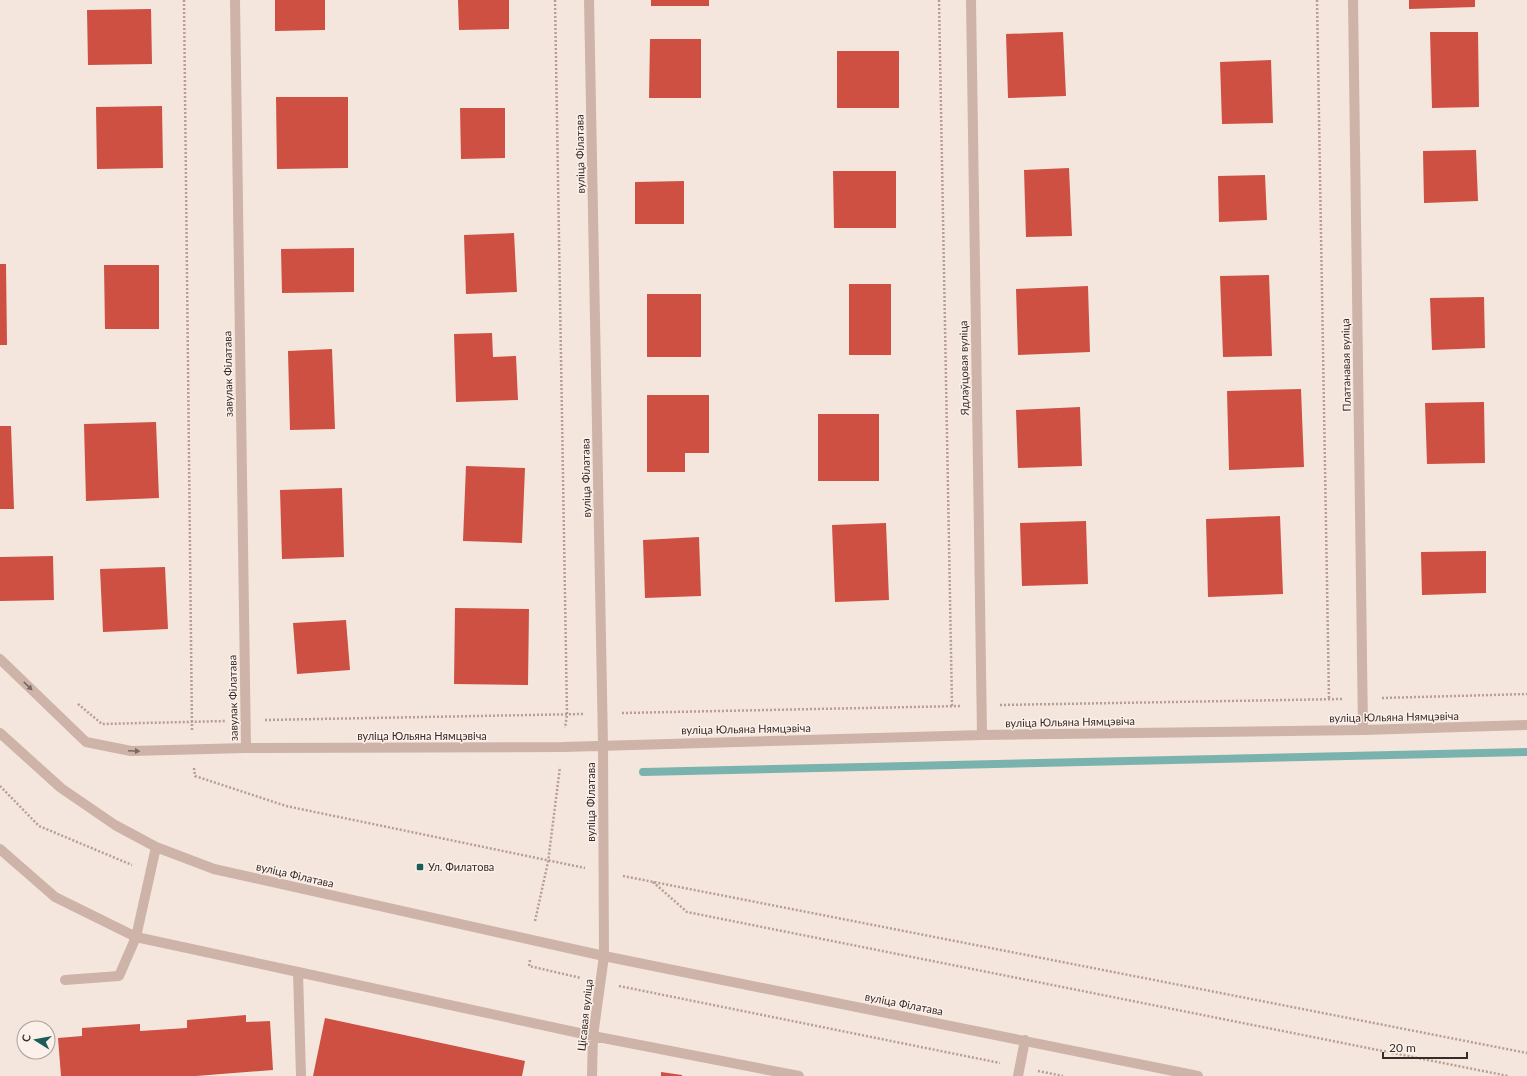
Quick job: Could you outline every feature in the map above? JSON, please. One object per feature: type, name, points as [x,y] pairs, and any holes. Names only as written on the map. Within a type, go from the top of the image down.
[{"type":"street","name":"завулак Філатава","points":[[235,0],[246,748]]},
{"type":"street","name":"вуліца Філатава","points":[[589,0],[603,745],[604,956]]},
{"type":"street","name":"Ядлаўцовая вуліца","points":[[971,0],[982,735]]},
{"type":"street","name":"Платанавая вуліца","points":[[1353,0],[1363,730]]},
{"type":"street","name":"вуліца Юльяна Нямцэвіча","points":[[0,659],[86,742],[131,751],[246,748],[555,747],[982,735],[1363,730],[1527,725]]},
{"type":"street","name":"вуліца Філатава","points":[[0,733],[61,788],[115,825],[156,847],[214,869],[604,956],[1198,1076]]},
{"type":"street","points":[[65,980],[119,976],[136,937],[156,847]]},
{"type":"street","points":[[0,849],[55,897],[136,937],[593,1036],[799,1076]]},
{"type":"street","name":"Цісавая вуліца","points":[[592,1076],[593,1036],[604,956]]},
{"type":"street","points":[[298,972],[300,1076]]},
{"type":"street","points":[[1018,1076],[1025,1040]]},
{"type":"path","points":[[184,0],[191,722],[195,776],[286,806],[652,882],[1527,1053]]},
{"type":"path","points":[[555,0],[567,715]]},
{"type":"path","points":[[940,0],[952,706]]},
{"type":"path","points":[[1317,0],[1329,700]]},
{"type":"path","points":[[72,700],[102,724],[981,705],[1329,700],[1527,694]]},
{"type":"path","points":[[0,786],[39,826],[151,873]]},
{"type":"path","points":[[652,882],[687,912],[1508,1076]]},
{"type":"building","points":[[275,0],[325,0],[325,30],[275,31]]},
{"type":"building","points":[[458,0],[509,0],[509,29],[459,30]]},
{"type":"building","points":[[651,0],[709,0],[709,6],[651,6]]},
{"type":"building","points":[[1409,0],[1475,0],[1475,7],[1409,9]]},
{"type":"building","points":[[151,9],[152,64],[88,65],[87,10]]},
{"type":"building","points":[[1063,32],[1066,96],[1008,98],[1006,34]]},
{"type":"building","points":[[1430,32],[1478,32],[1479,107],[1432,108]]},
{"type":"building","points":[[650,39],[701,39],[701,98],[649,98]]},
{"type":"building","points":[[837,51],[899,51],[899,108],[837,108]]},
{"type":"building","points":[[1271,60],[1273,123],[1222,124],[1220,62]]},
{"type":"building","points":[[276,97],[348,97],[348,168],[277,169]]},
{"type":"building","points":[[162,106],[163,168],[97,169],[96,107]]},
{"type":"building","points":[[460,108],[505,108],[505,158],[461,159]]},
{"type":"building","points":[[1476,150],[1478,201],[1424,203],[1423,151]]},
{"type":"building","points":[[1069,168],[1072,236],[1026,237],[1024,170]]},
{"type":"building","points":[[833,171],[896,171],[896,228],[834,228]]},
{"type":"building","points":[[1265,175],[1267,220],[1219,222],[1218,176]]},
{"type":"building","points":[[684,181],[684,224],[635,224],[635,182]]},
{"type":"building","points":[[514,233],[517,292],[466,294],[464,235]]},
{"type":"building","points":[[354,248],[354,292],[282,293],[281,249]]},
{"type":"building","points":[[0,264],[6,264],[7,345],[0,345]]},
{"type":"building","points":[[104,265],[159,265],[159,329],[105,329]]},
{"type":"building","points":[[1269,275],[1272,356],[1223,357],[1220,276]]},
{"type":"building","points":[[849,284],[891,284],[891,355],[849,355]]},
{"type":"building","points":[[1088,286],[1090,352],[1018,355],[1016,289]]},
{"type":"building","points":[[647,294],[701,294],[701,357],[647,357]]},
{"type":"building","points":[[1484,297],[1485,348],[1432,350],[1430,298]]},
{"type":"building","points":[[492,333],[493,357],[516,356],[518,400],[456,402],[454,334]]},
{"type":"building","points":[[332,349],[335,429],[290,430],[288,351]]},
{"type":"building","points":[[1301,389],[1304,467],[1229,470],[1227,391]]},
{"type":"building","points":[[647,395],[709,395],[709,453],[685,453],[685,472],[647,472]]},
{"type":"building","points":[[1484,402],[1485,463],[1427,464],[1425,403]]},
{"type":"building","points":[[1080,407],[1082,466],[1018,468],[1016,410]]},
{"type":"building","points":[[818,414],[879,414],[879,481],[818,481]]},
{"type":"building","points":[[156,422],[159,498],[86,501],[84,424]]},
{"type":"building","points":[[0,426],[11,426],[14,509],[0,509]]},
{"type":"building","points":[[466,466],[525,468],[522,543],[463,541]]},
{"type":"building","points":[[342,488],[344,557],[282,559],[280,490]]},
{"type":"building","points":[[1280,516],[1283,594],[1208,597],[1206,519]]},
{"type":"building","points":[[1086,521],[1088,584],[1022,586],[1020,523]]},
{"type":"building","points":[[886,523],[889,600],[835,602],[832,525]]},
{"type":"building","points":[[699,537],[701,596],[645,598],[643,540]]},
{"type":"building","points":[[1486,551],[1486,593],[1422,595],[1421,552]]},
{"type":"building","points":[[53,556],[54,600],[0,601],[0,557]]},
{"type":"building","points":[[165,567],[168,629],[103,632],[100,569]]},
{"type":"building","points":[[455,608],[529,609],[528,685],[454,684]]},
{"type":"building","points":[[346,620],[350,670],[297,674],[293,623]]},
{"type":"building","points":[[246,1015],[246,1022],[270,1021],[273,1070],[196,1076],[61,1076],[58,1038],[82,1036],[82,1028],[140,1024],[140,1031],[187,1028],[187,1020]]},
{"type":"building","points":[[325,1018],[525,1061],[522,1076],[313,1076]]},
{"type":"building","points":[[661,1072],[682,1075],[682,1076],[661,1076]]},
{"type":"waterway","points":[[643,772],[1527,752]]},
{"type":"place","name":"Ул. Филатова","points":[[420,867]]}]
